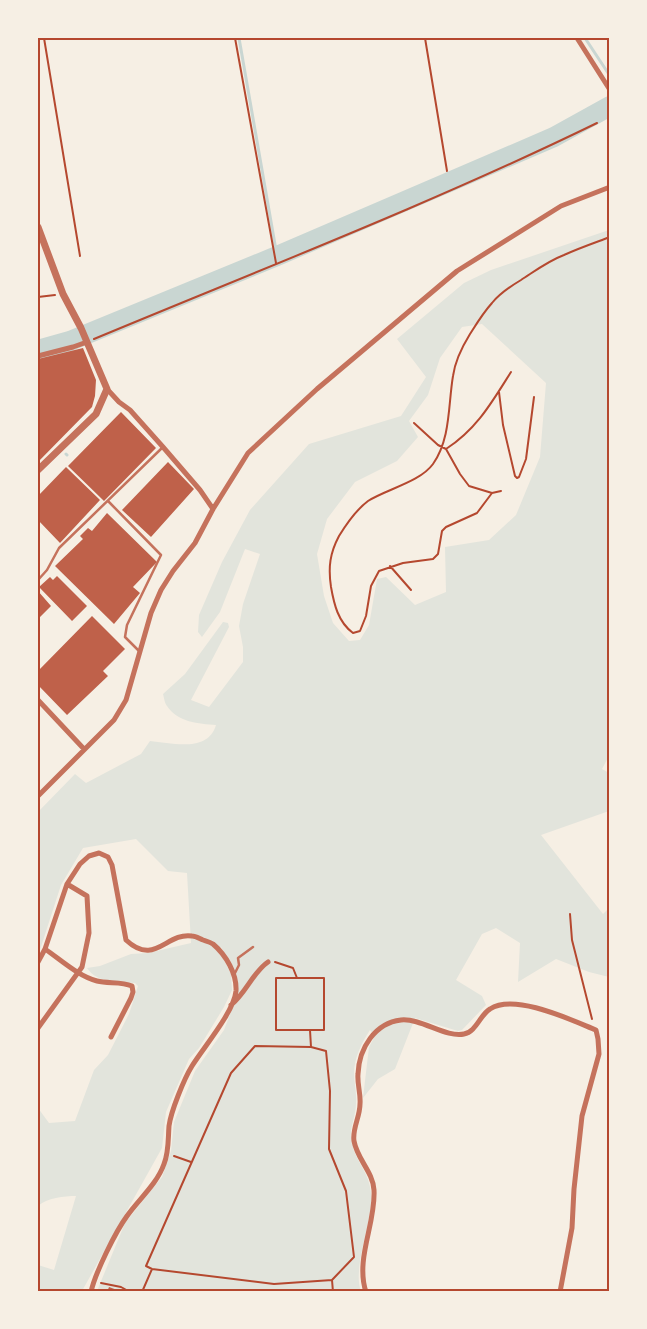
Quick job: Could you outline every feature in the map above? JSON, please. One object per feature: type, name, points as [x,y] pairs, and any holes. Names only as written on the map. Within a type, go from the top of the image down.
[{"type":"street","points":[[577,38],[610,90]]},
{"type":"street","points":[[38,796],[107,727],[120,710],[126,700],[139,651],[161,590],[195,543],[213,509],[248,453],[318,389],[457,271],[561,206],[610,186]]},
{"type":"street","points":[[38,228],[63,294],[81,328],[107,389],[119,402],[130,410],[163,447],[200,490],[213,509]]},
{"type":"street","points":[[38,356],[73,347],[86,340]]},
{"type":"street","points":[[38,470],[96,414],[107,389]]},
{"type":"street","points":[[38,700],[84,749]]},
{"type":"street","points":[[38,962],[45,949],[67,884],[80,864],[89,856],[99,853],[108,857],[112,865],[126,940],[133,946],[146,950],[159,948],[178,938],[192,936],[212,944],[226,959],[234,974],[236,992],[231,1005],[211,1040],[189,1072],[171,1116],[164,1164],[154,1182],[126,1218],[104,1259],[91,1292]]},
{"type":"street","points":[[38,1028],[82,967],[89,934],[88,902],[86,896],[67,884]]},
{"type":"street","points":[[45,949],[94,980],[108,984],[127,984],[132,986],[131,998],[111,1037]]},
{"type":"street","points":[[231,1005],[248,988],[262,966],[268,962]]},
{"type":"street","points":[[366,1292],[364,1260],[374,1199],[374,1188],[372,1178],[356,1148],[354,1130],[360,1103],[358,1068],[360,1059],[371,1036],[378,1028],[390,1022],[403,1020],[413,1021],[453,1034],[465,1034],[471,1032],[491,1008],[508,1004],[552,1012],[596,1030],[598,1039],[599,1054],[582,1116],[572,1228],[560,1292]]},
{"type":"lane","points":[[38,580],[47,570],[59,548],[163,447]]},
{"type":"lane","points":[[108,501],[161,555],[127,625],[126,637],[139,651]]},
{"type":"lane","points":[[234,974],[239,966],[238,958],[253,947]]},
{"type":"path","points":[[44,38],[80,256]]},
{"type":"path","points":[[235,38],[275,262]]},
{"type":"path","points":[[425,38],[447,171]]},
{"type":"path","points":[[86,340],[442,194],[549,147],[597,123]]},
{"type":"path","points":[[492,493],[477,513],[446,526],[442,531],[436,558],[390,566],[383,568],[376,574],[371,586],[366,616],[360,631],[353,633],[342,624],[330,584],[329,562],[331,552],[344,529],[358,510],[369,501],[420,475],[434,463],[442,447],[448,424],[454,368],[467,339],[480,318],[492,302],[505,290],[543,265],[563,255],[610,237]]},
{"type":"path","points":[[38,297],[63,294]]},
{"type":"path","points":[[446,449],[458,441],[482,418],[511,372]]},
{"type":"path","points":[[499,392],[503,425],[517,478],[526,459],[534,397]]},
{"type":"path","points":[[414,424],[446,449],[469,486],[492,493],[501,491]]},
{"type":"path","points":[[390,566],[411,590]]},
{"type":"path","points":[[570,914],[572,940],[596,1030]]},
{"type":"path","points":[[268,962],[284,964],[293,968],[296,978]]},
{"type":"path","points":[[276,978],[296,978],[324,978],[324,1030],[276,1030],[276,978]]},
{"type":"path","points":[[310,1030],[310,1047]]},
{"type":"path","points":[[256,1046],[310,1047],[326,1051],[330,1091],[329,1150],[346,1191],[354,1257],[332,1280],[274,1284],[152,1269],[146,1266],[191,1162],[231,1073],[256,1046]]},
{"type":"path","points":[[176,1156],[191,1162]]},
{"type":"path","points":[[142,1292],[152,1269]]},
{"type":"path","points":[[332,1280],[333,1292]]},
{"type":"path","points":[[100,1283],[121,1287],[130,1292]]},
{"type":"shaded area","points":[[609,230],[610,754],[602,769],[609,773],[609,811],[541,835],[603,914],[609,908],[609,977],[589,972],[556,959],[518,982],[520,943],[496,928],[482,934],[456,980],[482,996],[486,1005],[462,1030],[458,1031],[415,1018],[395,1069],[378,1079],[363,1098],[369,1047],[375,1036],[370,1030],[361,1045],[355,1062],[356,1108],[351,1133],[354,1150],[366,1174],[371,1194],[371,1205],[359,1270],[361,1291],[97,1291],[125,1223],[162,1177],[171,1151],[174,1122],[195,1071],[224,1030],[232,1009],[238,990],[236,974],[221,947],[217,951],[231,974],[232,990],[199,1048],[189,1059],[166,1112],[162,1148],[82,1291],[38,1291],[38,1265],[54,1270],[76,1196],[51,1199],[38,1206],[38,1108],[49,1123],[75,1121],[94,1070],[108,1055],[129,1014],[138,986],[135,983],[102,979],[91,973],[87,968],[100,966],[131,954],[148,953],[191,943],[187,873],[168,871],[136,839],[83,848],[61,885],[38,956],[38,812],[75,774],[86,783],[141,754],[150,741],[178,744],[197,743],[205,740],[212,734],[216,725],[196,723],[176,716],[166,705],[163,694],[185,674],[223,622],[228,623],[229,627],[191,700],[209,707],[243,662],[243,647],[239,626],[243,604],[260,554],[245,549],[220,612],[202,637],[198,632],[199,615],[222,562],[250,510],[309,444],[401,416],[426,377],[397,339],[464,283],[491,270]],"holes":[[[482,324],[546,383],[540,457],[516,515],[489,540],[445,547],[446,592],[415,605],[386,577],[377,579],[369,625],[360,640],[349,641],[333,623],[324,596],[317,554],[327,519],[355,482],[397,461],[418,437],[409,421],[428,395],[440,358],[462,327]]]},
{"type":"building","points":[[83,348],[96,380],[92,407],[38,462],[38,359]]},
{"type":"building","points":[[121,412],[156,448],[104,501],[68,466]]},
{"type":"building","points":[[168,462],[194,489],[151,537],[122,510]]},
{"type":"building","points":[[66,467],[100,500],[60,543],[38,520],[38,496]]},
{"type":"building","points":[[107,513],[157,562],[133,587],[140,593],[114,624],[55,566],[83,539],[80,536],[88,528],[92,531]]},
{"type":"building","points":[[57,576],[87,606],[72,621],[39,587],[50,577],[53,580]]},
{"type":"building","points":[[38,591],[51,606],[38,619]]},
{"type":"building","points":[[92,616],[125,649],[103,671],[108,676],[67,715],[38,685],[38,671]]},
{"type":"building","points":[[109,1287],[120,1291],[120,1292],[107,1292]]},
{"type":"waterway","points":[[239,38],[277,256]]},
{"type":"waterway","points":[[585,38],[610,76]]},
{"type":"waterway","points":[[38,350],[70,341],[277,256],[554,137],[610,106]]}]
